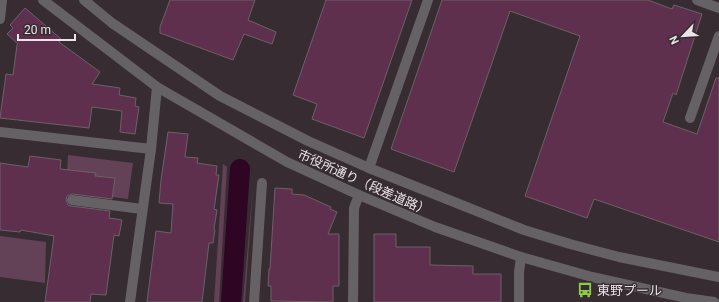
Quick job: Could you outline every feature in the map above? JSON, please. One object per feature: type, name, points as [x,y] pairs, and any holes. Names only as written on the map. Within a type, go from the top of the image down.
[{"type":"street","points":[[0,19],[2,0]]},
{"type":"street","name":"市役所通り（段差道路）","points":[[43,0],[157,87],[287,162],[359,195],[435,227],[521,257],[592,278],[686,300],[714,302]]},
{"type":"street","name":"市役所通り（段差道路）","points":[[84,0],[112,23],[220,96],[308,141],[369,168],[524,230],[619,257],[719,277]]},
{"type":"street","points":[[369,168],[428,0]]},
{"type":"street","points":[[703,1],[719,8]]},
{"type":"street","points":[[690,118],[719,36]]},
{"type":"street","points":[[130,302],[151,149],[157,87]]},
{"type":"street","points":[[0,132],[151,149]]},
{"type":"street","points":[[254,302],[262,182]]},
{"type":"street","points":[[353,302],[354,208],[359,195]]},
{"type":"street","points":[[72,200],[142,209]]},
{"type":"street","points":[[519,302],[519,272],[521,257]]},
{"type":"shaded area","points":[[68,155],[133,163],[128,199],[112,197],[114,178],[95,176],[95,173],[67,173]]},
{"type":"shaded area","points":[[223,164],[227,167],[219,302],[214,302]]},
{"type":"shaded area","points":[[253,185],[245,302],[243,302]]},
{"type":"shaded area","points":[[0,236],[46,242],[45,283],[0,277]]},
{"type":"building","points":[[170,0],[255,0],[248,20],[276,32],[272,44],[244,34],[233,60],[160,33],[160,27]]},
{"type":"building","points":[[326,0],[412,0],[364,138],[312,119],[317,104],[293,95]]},
{"type":"building","points":[[442,0],[648,0],[672,9],[674,5],[702,14],[676,95],[673,93],[663,122],[697,134],[716,78],[719,78],[719,242],[594,199],[587,218],[525,196],[580,36],[510,11],[454,172],[391,149]]},
{"type":"building","points":[[25,8],[61,39],[59,42],[100,72],[92,84],[120,88],[119,95],[136,98],[135,106],[139,107],[135,134],[120,132],[122,111],[92,107],[89,128],[0,118],[6,74],[13,75],[18,44],[7,34],[13,28],[10,25]]},
{"type":"building","points":[[168,132],[188,134],[185,157],[198,158],[197,163],[217,166],[216,175],[219,175],[214,209],[217,210],[215,230],[213,243],[209,243],[202,302],[147,302],[156,231],[171,233],[173,204],[159,203]]},
{"type":"building","points":[[30,156],[61,160],[60,169],[96,173],[95,176],[115,178],[112,199],[72,194],[67,196],[66,200],[68,205],[71,206],[110,211],[109,218],[122,220],[119,236],[114,235],[106,295],[91,294],[90,302],[45,302],[54,236],[21,230],[20,232],[0,230],[0,163],[28,167]]},
{"type":"building","points":[[275,188],[292,189],[292,194],[304,195],[331,207],[330,209],[337,212],[328,234],[339,234],[339,286],[333,286],[333,302],[271,301],[271,286],[268,286]]},
{"type":"building","points":[[374,234],[396,234],[396,247],[430,247],[430,265],[473,266],[473,274],[501,274],[501,302],[374,302]]},
{"type":"waterway","points":[[231,302],[240,169]]},
{"type":"place","name":"東野プール","points":[[585,290]]}]
